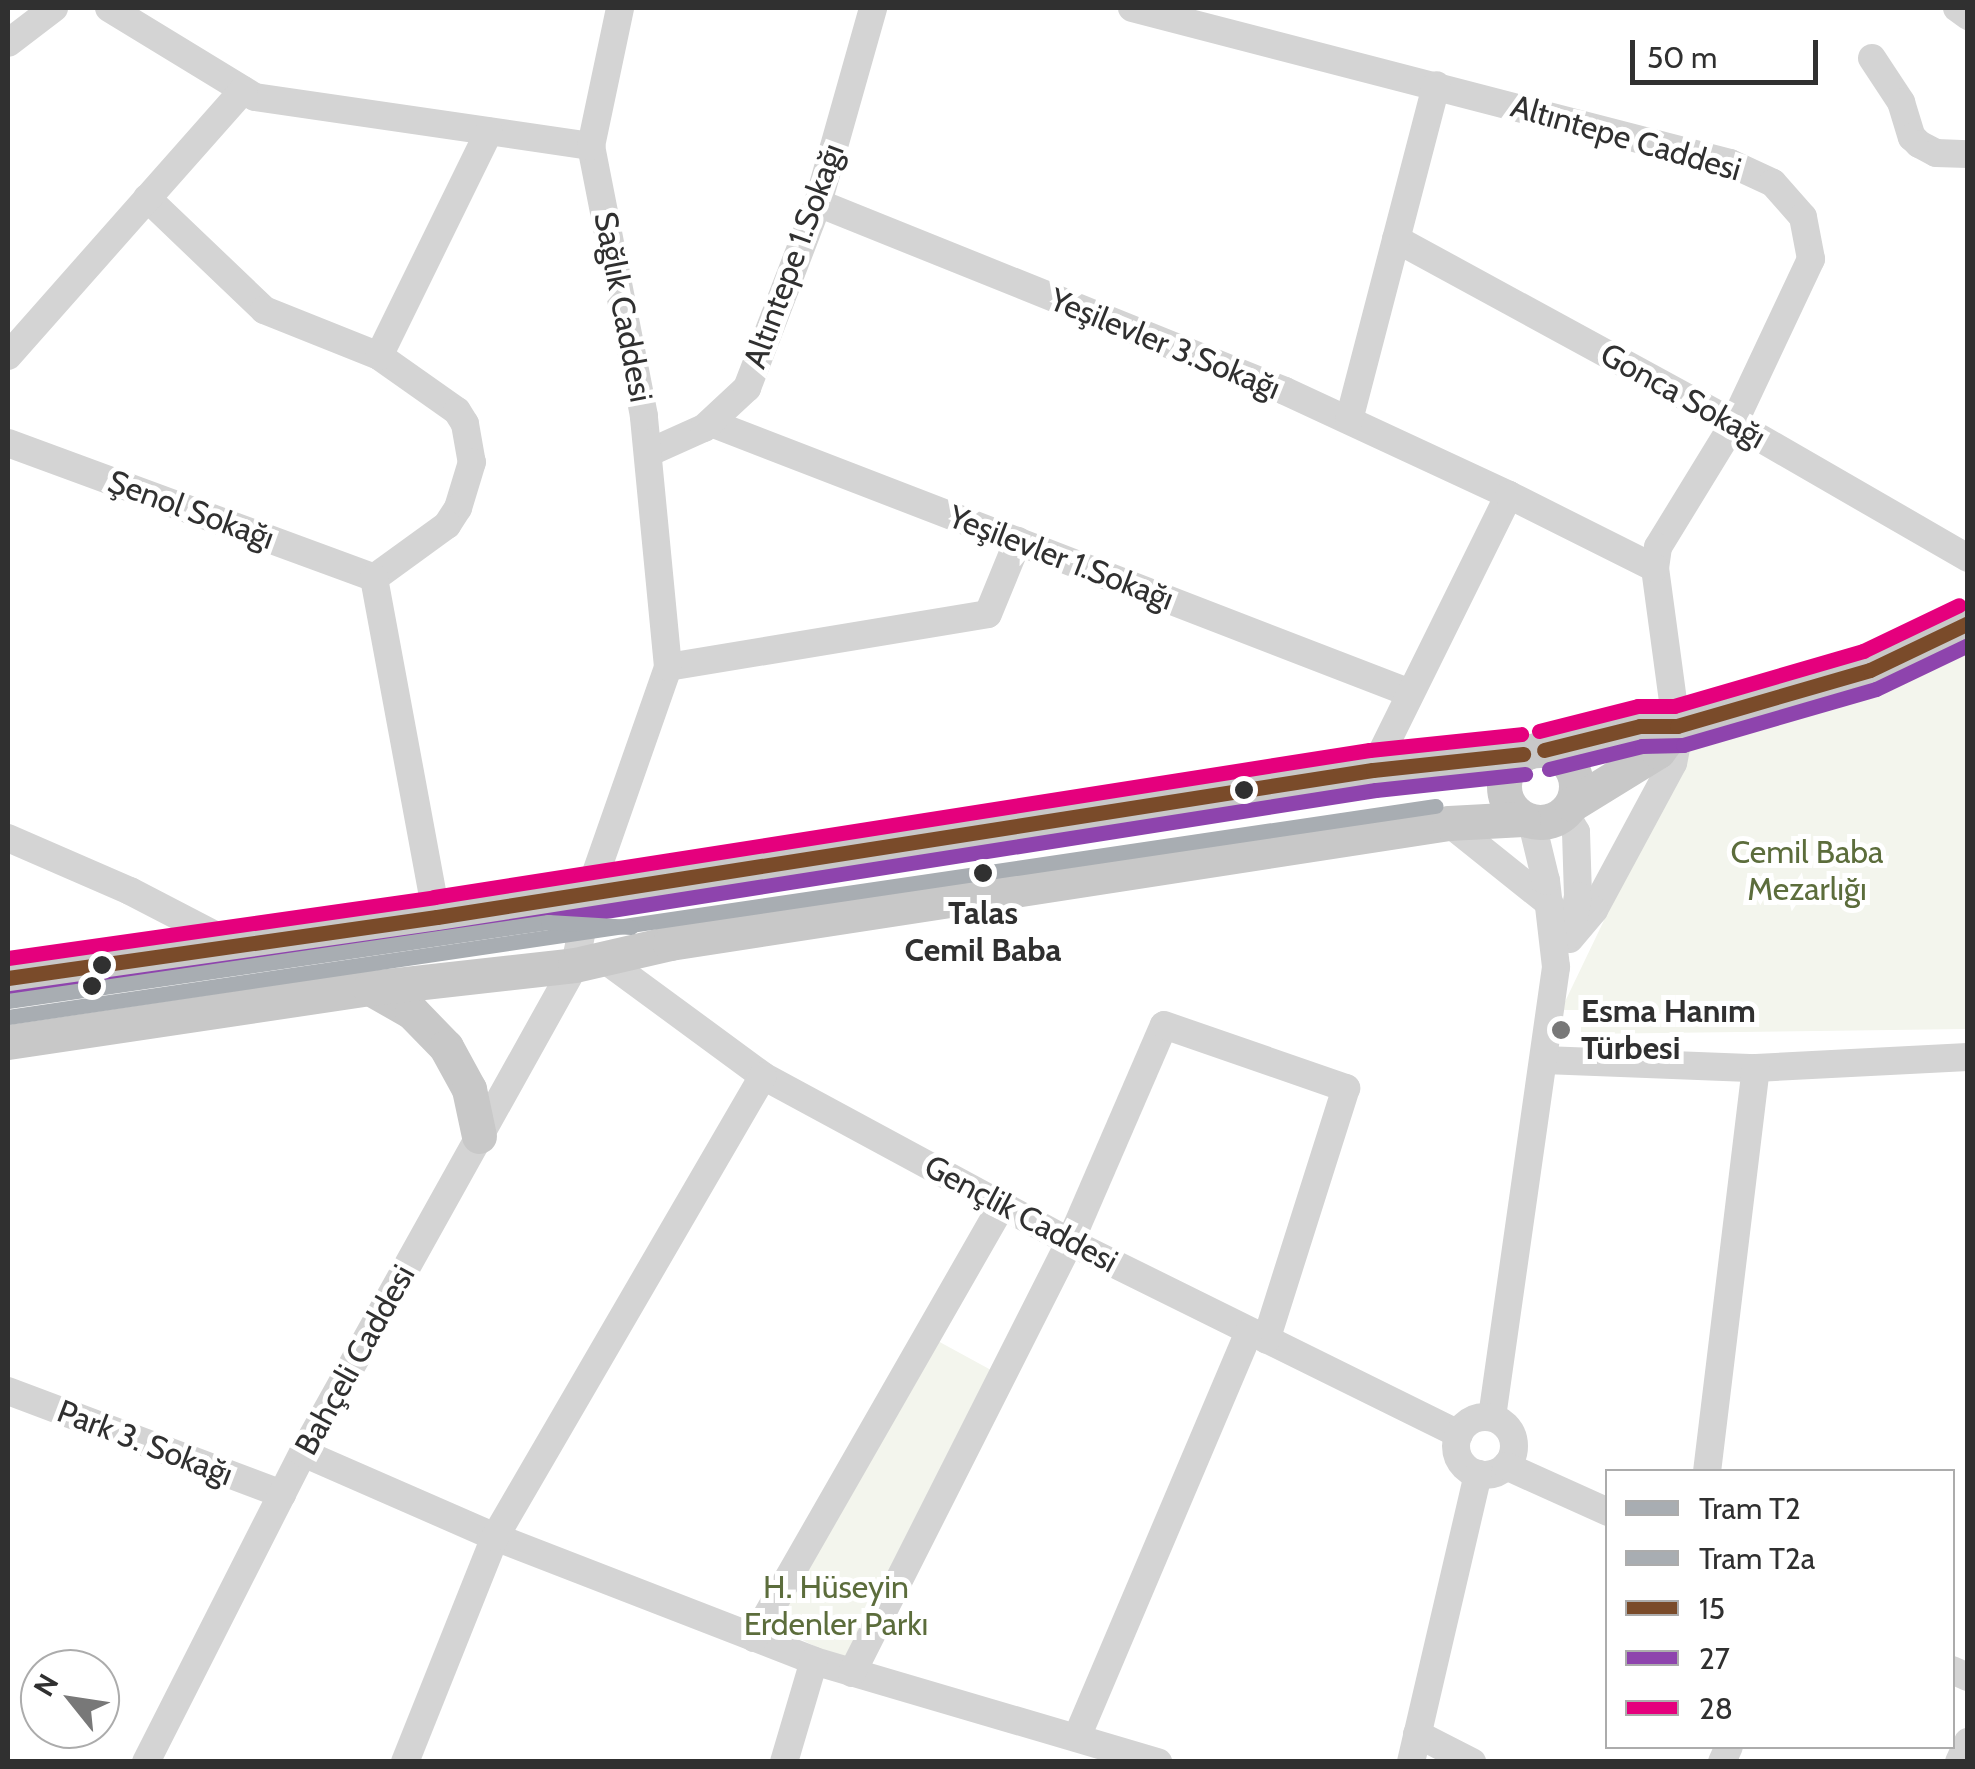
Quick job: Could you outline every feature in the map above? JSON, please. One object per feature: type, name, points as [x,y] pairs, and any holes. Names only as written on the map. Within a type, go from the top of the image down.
[{"type":"main road","points":[[8,978],[437,917],[1373,770],[1534,752],[1640,726],[1677,726],[1870,670],[1968,623]]},
{"type":"main road","points":[[8,1042],[370,988],[589,962],[670,943],[1448,823],[1548,815],[1658,751],[1677,726]]},
{"type":"main road","points":[[1534,752],[1566,760],[1572,770],[1576,792],[1548,815],[1508,806],[1503,786],[1508,767],[1534,752]]},
{"type":"main road","points":[[370,988],[412,1012],[446,1046],[468,1089],[479,1136]]},
{"type":"street","points":[[8,43],[54,8]]},
{"type":"street","points":[[108,8],[255,98],[591,146],[620,8]]},
{"type":"street","name":"Altıntepe 1.Sokağı","points":[[648,452],[686,438],[711,422],[747,388],[818,204],[872,8]]},
{"type":"street","name":"Altıntepe Caddesi","points":[[1132,8],[1730,164],[1786,193],[1803,217],[1811,258],[1734,423],[1658,547],[1655,568],[1677,726],[1673,763],[1594,910],[1570,939]]},
{"type":"street","points":[[1957,8],[1968,16]]},
{"type":"street","points":[[1872,58],[1901,102],[1912,136],[1936,153],[1968,154]]},
{"type":"street","points":[[1349,420],[1436,85]]},
{"type":"street","points":[[8,356],[244,90]]},
{"type":"street","points":[[379,356],[489,131]]},
{"type":"street","name":"Sağlık Caddesi","points":[[589,962],[590,890],[668,667],[648,452],[591,146]]},
{"type":"street","points":[[148,198],[264,310],[379,356],[457,411],[473,453],[466,490],[446,525],[374,578],[437,917]]},
{"type":"street","name":"Yeşilevler 3.Sokağı","points":[[818,204],[1349,420],[1655,568]]},
{"type":"street","name":"Gonca Sokağı","points":[[1396,239],[1734,423],[1968,558]]},
{"type":"street","name":"Yeşilevler 1.Sokağı","points":[[711,422],[1410,693]]},
{"type":"street","name":"Şenol Sokağı","points":[[8,443],[374,578]]},
{"type":"street","points":[[1373,770],[1508,495]]},
{"type":"street","points":[[668,667],[988,614],[1018,541]]},
{"type":"street","points":[[1492,1417],[1556,967],[1548,815]]},
{"type":"street","points":[[1548,815],[1576,832],[1578,896],[1570,939],[1556,967]]},
{"type":"street","points":[[1448,823],[1550,904]]},
{"type":"street","points":[[8,838],[130,891],[234,945]]},
{"type":"street","name":"Gençlik Caddesi","points":[[589,962],[763,1076],[1002,1206],[1459,1434]]},
{"type":"street","name":"Bahçeli Caddesi","points":[[146,1762],[303,1453],[479,1136],[589,962]]},
{"type":"street","points":[[852,1672],[1070,1242],[1164,1025],[1346,1088],[1257,1336],[1077,1737]]},
{"type":"street","points":[[1544,1060],[1756,1068],[1968,1057]]},
{"type":"street","points":[[1706,1469],[1756,1068]]},
{"type":"street","points":[[405,1762],[495,1537],[763,1076]]},
{"type":"street","points":[[754,1638],[1002,1206]]},
{"type":"street","name":"Park 3. Sokağı","points":[[8,1391],[282,1494]]},
{"type":"street","points":[[1478,1474],[1457,1454],[1459,1434],[1472,1420],[1492,1417],[1502,1421],[1513,1438],[1514,1448],[1506,1466]]},
{"type":"street","points":[[303,1453],[495,1537],[814,1661],[1158,1762]]},
{"type":"street","points":[[1478,1474],[1506,1466],[1605,1511]]},
{"type":"street","points":[[1472,1762],[1414,1748],[1478,1474]]},
{"type":"street","points":[[784,1762],[814,1661]]},
{"type":"street","points":[[1958,1762],[1968,1742]]},
{"type":"green space","name":"Cemil Baba Mezarlığı","points":[[1967,641],[1967,1029],[1581,1034],[1581,1010],[1561,1010],[1691,739]]},
{"type":"green space","name":"H. Hüseyin Erdenler Parkı","points":[[936,1340],[1002,1376],[855,1666],[774,1626]]},
{"type":"tram line","name":"T2","points":[[8,1017],[1435,806]]},
{"type":"tram line","name":"T2a","points":[[8,1001],[548,922],[631,927]]},
{"type":"transit line","name":"28","points":[[1539,731],[1638,706],[1674,706],[1863,651],[1959,605]]},
{"type":"transit line","name":"15","points":[[1544,750],[1640,726],[1677,726],[1870,670],[1968,623]]},
{"type":"transit line","name":"27","points":[[1549,769],[1642,746],[1683,745],[1876,689],[1968,645]]},
{"type":"transit line","name":"28","points":[[8,958],[434,897],[1370,750],[1521,734]]},
{"type":"transit line","name":"15","points":[[8,978],[437,917],[1373,770],[1523,754]]},
{"type":"transit line","name":"27","points":[[11,998],[440,937],[1376,790],[1525,774]]},
{"type":"place","name":"Talas Cemil Baba","points":[[983,873]]},
{"type":"place","name":"Esma Hanım Türbesi","points":[[1561,1030]]}]
